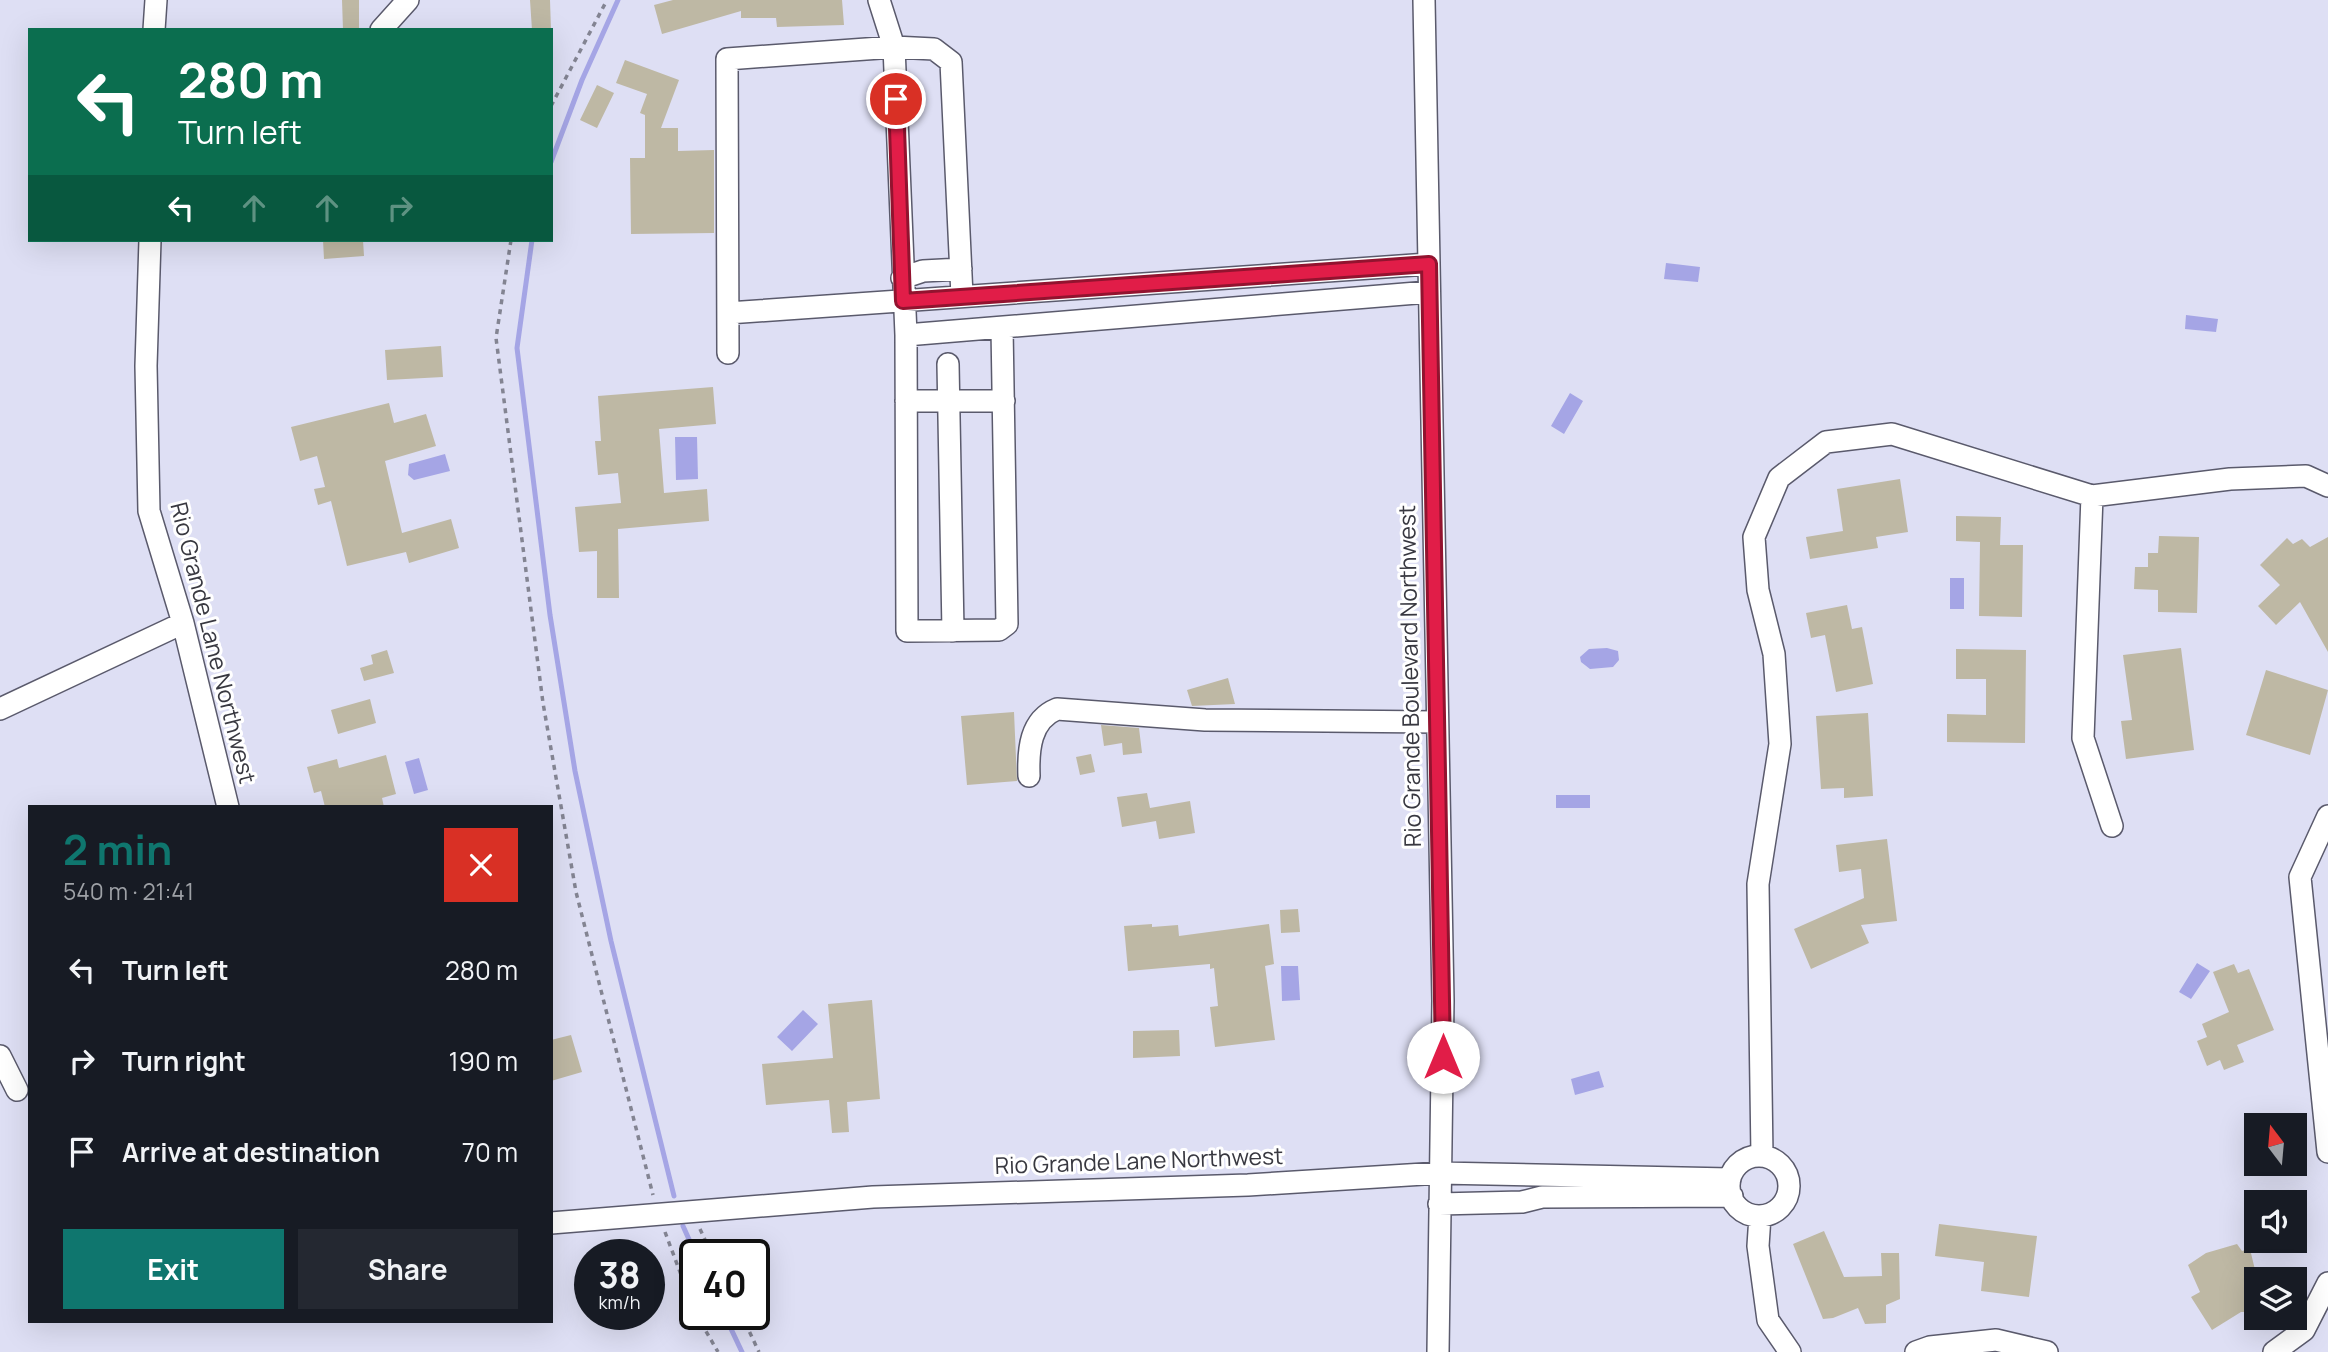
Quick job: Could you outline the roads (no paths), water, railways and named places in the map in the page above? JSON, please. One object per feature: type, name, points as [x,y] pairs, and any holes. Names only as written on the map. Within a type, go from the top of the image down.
[{"type":"street","points":[[154,28],[156,0]]},
{"type":"street","points":[[383,28],[408,0]]},
{"type":"street","points":[[879,0],[894,47],[906,334],[907,631],[999,630],[1007,624],[1009,616],[1002,328]]},
{"type":"street","name":"Rio Grande Boulevard Northwest","points":[[1424,0],[1443,1001],[1438,1352]]},
{"type":"street","points":[[728,353],[727,59],[894,47],[934,49],[951,62],[962,296]]},
{"type":"street","name":"Rio Grande Lane Northwest","points":[[150,242],[146,366],[149,511],[183,623],[228,805]]},
{"type":"street","points":[[728,313],[1429,264]]},
{"type":"street","points":[[902,278],[922,271],[961,269]]},
{"type":"street","points":[[906,334],[1429,292]]},
{"type":"street","points":[[948,364],[953,631]]},
{"type":"street","points":[[906,401],[1004,401]]},
{"type":"street","points":[[1762,1156],[1758,884],[1780,744],[1773,654],[1758,590],[1754,537],[1779,478],[1826,442],[1892,434],[2092,496],[2230,479],[2306,476],[2328,486]]},
{"type":"street","points":[[2092,496],[2083,738],[2112,827]]},
{"type":"street","points":[[0,709],[183,623]]},
{"type":"street","points":[[1029,776],[1028,759],[1035,727],[1043,714],[1057,709],[1205,720],[1437,722]]},
{"type":"street","points":[[2328,816],[2300,877],[2328,1152]]},
{"type":"street","points":[[0,1056],[16,1090]]},
{"type":"street","points":[[1762,1156],[1772,1159],[1783,1168],[1789,1191],[1785,1202],[1773,1213],[1760,1216],[1744,1212],[1731,1187],[1742,1161],[1762,1156]]},
{"type":"street","name":"Rio Grande Lane Northwest","points":[[553,1223],[873,1197],[1248,1185],[1440,1173],[1620,1187],[1731,1187]]},
{"type":"street","name":"Rio Grande Lane Northwest","points":[[1439,1204],[1522,1202],[1620,1187]]},
{"type":"street","points":[[1760,1216],[1758,1246],[1768,1320],[1790,1352]]},
{"type":"street","points":[[2274,1352],[2304,1330],[2328,1283]]},
{"type":"street","points":[[1916,1352],[1930,1347],[1996,1340],[2047,1352]]},
{"type":"water","points":[[1666,263],[1700,267],[1698,282],[1664,279]]},
{"type":"water","points":[[2186,315],[2218,319],[2216,332],[2185,329]]},
{"type":"water","points":[[1570,393],[1583,401],[1564,434],[1551,426]]},
{"type":"water","points":[[675,437],[697,437],[698,479],[676,480]]},
{"type":"water","points":[[445,454],[450,471],[414,480],[408,475],[409,464]]},
{"type":"water","points":[[1950,578],[1964,578],[1964,609],[1950,609]]},
{"type":"water","points":[[1607,648],[1618,651],[1619,660],[1613,667],[1590,669],[1581,662],[1580,657],[1589,649]]},
{"type":"water","points":[[419,758],[428,790],[414,794],[405,762]]},
{"type":"water","points":[[1556,795],[1590,795],[1590,808],[1556,808]]},
{"type":"water","points":[[2197,963],[2210,971],[2191,999],[2179,992]]},
{"type":"water","points":[[1281,966],[1298,966],[1300,1000],[1282,1001]]},
{"type":"water","points":[[803,1010],[818,1024],[792,1051],[777,1037]]},
{"type":"water","points":[[1599,1071],[1604,1087],[1575,1095],[1571,1079]]},
{"type":"waterway","points":[[553,157],[582,80],[618,0]]},
{"type":"waterway","points":[[532,242],[517,348],[550,615],[575,771],[611,941],[674,1196]]},
{"type":"waterway","points":[[683,1226],[689,1239]]},
{"type":"waterway","points":[[732,1330],[742,1352]]}]
